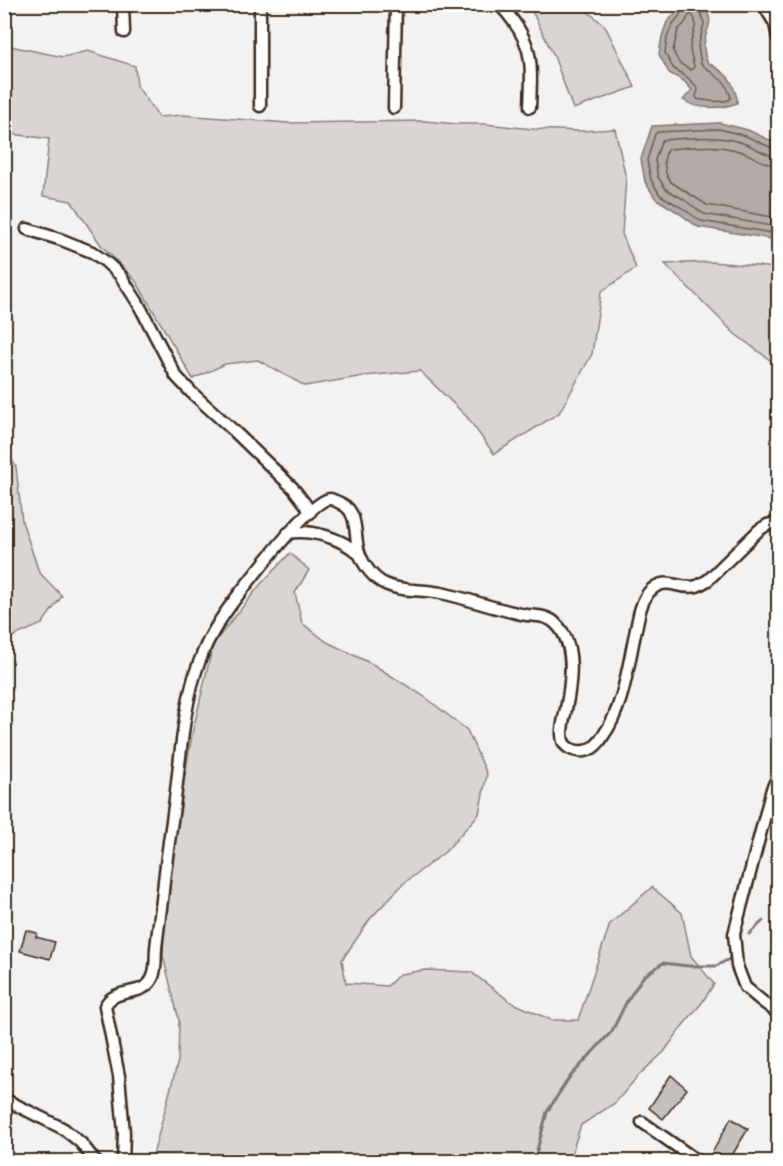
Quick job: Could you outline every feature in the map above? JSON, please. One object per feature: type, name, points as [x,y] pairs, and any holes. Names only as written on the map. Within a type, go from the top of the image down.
[{"type":"street","points":[[123,4],[124,32]]},
{"type":"street","points":[[260,4],[260,106]]},
{"type":"street","points":[[394,108],[396,4]]},
{"type":"street","points":[[499,4],[522,32],[530,50],[532,72],[530,107]]},
{"type":"street","points":[[763,4],[775,24]]},
{"type":"street","points":[[775,4],[778,38]]},
{"type":"street","points":[[27,229],[92,252],[106,261],[120,275],[138,303],[176,376],[293,488],[310,513]]},
{"type":"street","points":[[123,1161],[124,1133],[119,1076],[105,1006],[112,997],[147,986],[154,976],[182,744],[199,662],[225,612],[288,533],[321,502],[330,499],[346,506],[351,512],[359,554]]},
{"type":"street","points":[[288,533],[299,531],[325,536],[346,544],[359,554],[370,571],[385,584],[403,589],[440,592],[511,612],[547,618],[556,623],[567,643],[572,671],[562,728],[563,740],[567,747],[575,751],[586,752],[598,744],[607,732],[614,714],[623,688],[645,596],[660,584],[694,587],[708,580],[759,530],[778,522]]},
{"type":"street","points":[[778,776],[772,789],[734,934],[737,966],[745,987],[778,1013]]},
{"type":"street","points":[[4,1099],[64,1129],[81,1143],[96,1161]]},
{"type":"street","points":[[642,1122],[699,1161]]},
{"type":"shaded area","points":[[529,5],[580,5],[605,26],[635,87],[573,109],[554,56]]},
{"type":"shaded area","points":[[5,42],[10,46],[63,57],[88,51],[135,66],[137,86],[159,117],[183,115],[288,123],[425,121],[580,131],[615,129],[626,178],[622,234],[636,268],[601,292],[592,354],[559,413],[494,454],[467,417],[420,371],[364,376],[305,386],[258,360],[225,364],[193,379],[136,281],[101,245],[71,201],[43,196],[49,139],[5,133]]},
{"type":"shaded area","points":[[712,262],[778,268],[778,366],[735,334],[665,264]]},
{"type":"shaded area","points":[[4,446],[16,467],[22,521],[39,572],[62,596],[42,624],[5,640]]},
{"type":"shaded area","points":[[290,553],[309,570],[295,593],[302,623],[327,642],[374,665],[425,697],[467,730],[487,774],[479,814],[445,852],[403,884],[370,919],[342,960],[346,983],[387,986],[400,974],[425,970],[471,972],[511,1002],[551,1020],[578,1020],[610,924],[652,887],[682,913],[691,956],[714,984],[664,1052],[639,1075],[615,1103],[581,1125],[569,1161],[151,1162],[178,1061],[179,1020],[163,956],[166,882],[192,735],[213,644],[260,585]]},
{"type":"water","points":[[675,5],[702,5],[707,11],[710,21],[704,47],[707,62],[724,73],[730,80],[737,96],[737,103],[710,108],[696,106],[683,100],[692,90],[684,81],[669,73],[659,54],[667,22],[675,14]]},
{"type":"water","points":[[720,123],[748,130],[778,144],[778,240],[698,227],[656,199],[645,182],[641,159],[652,126]]},
{"type":"building","points":[[26,930],[37,933],[36,937],[55,942],[50,959],[20,951]]},
{"type":"building","points":[[671,1075],[687,1089],[663,1119],[649,1108]]},
{"type":"building","points":[[731,1118],[748,1129],[728,1162],[721,1162],[711,1155]]},
{"type":"waterway","points":[[749,934],[763,921]]},
{"type":"waterway","points":[[534,1162],[547,1112],[569,1078],[612,1031],[627,1001],[643,977],[663,963],[716,966],[733,957]]}]
